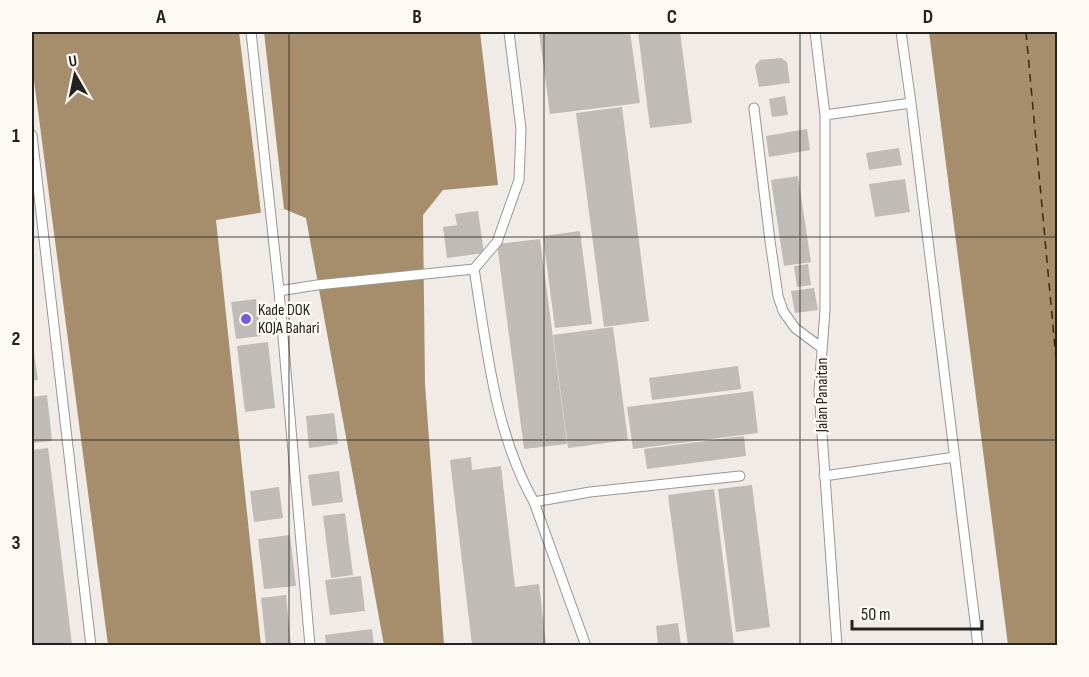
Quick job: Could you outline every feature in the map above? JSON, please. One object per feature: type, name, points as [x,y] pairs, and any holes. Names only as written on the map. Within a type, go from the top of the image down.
[{"type":"lane","points":[[251,32],[279,291],[310,645]]},
{"type":"lane","points":[[279,291],[474,269],[497,242],[519,180],[521,129],[509,32]]},
{"type":"lane","name":"Jalan Panaitan","points":[[815,32],[825,115],[825,310],[819,391],[837,645]]},
{"type":"lane","points":[[902,32],[978,645]]},
{"type":"lane","points":[[825,115],[912,103]]},
{"type":"lane","points":[[754,108],[778,296],[783,311],[795,328],[822,348]]},
{"type":"lane","points":[[32,135],[91,645]]},
{"type":"lane","points":[[474,269],[493,382],[510,451],[534,502],[586,645]]},
{"type":"lane","points":[[824,476],[955,457]]},
{"type":"lane","points":[[534,502],[590,492],[740,476]]},
{"type":"shaded area","points":[[32,32],[480,32],[498,185],[443,190],[423,215],[425,384],[444,645],[384,645],[306,218],[284,209],[216,220],[261,645],[108,645],[32,65]]},
{"type":"shaded area","points":[[929,32],[1057,32],[1057,645],[1008,645]]},
{"type":"pier","points":[[239,32],[264,32],[284,209],[261,213]]},
{"type":"building","points":[[539,32],[630,32],[640,103],[550,114]]},
{"type":"building","points":[[638,32],[680,32],[692,123],[650,128]]},
{"type":"building","points":[[781,58],[787,62],[790,83],[759,87],[755,66],[760,60]]},
{"type":"building","points":[[785,96],[788,115],[772,117],[769,99]]},
{"type":"building","points":[[622,107],[649,321],[604,327],[576,113]]},
{"type":"building","points":[[807,129],[810,150],[769,157],[766,136]]},
{"type":"building","points":[[899,148],[902,165],[869,170],[866,153]]},
{"type":"building","points":[[798,176],[811,262],[784,266],[771,180]]},
{"type":"building","points":[[905,179],[910,212],[875,217],[869,184]]},
{"type":"building","points":[[478,211],[484,253],[447,258],[443,227],[457,225],[455,214]]},
{"type":"building","points":[[580,231],[592,324],[555,328],[543,236]]},
{"type":"building","points":[[540,239],[567,444],[524,449],[497,244]]},
{"type":"building","points":[[808,264],[811,285],[797,287],[794,266]]},
{"type":"building","points":[[814,288],[818,310],[795,313],[791,291]]},
{"type":"building","name":"Kade DOK KOJA Bahari","points":[[256,299],[261,336],[236,339],[231,302]]},
{"type":"building","points":[[613,327],[628,440],[568,448],[553,335]]},
{"type":"building","points":[[32,340],[38,380],[32,381]]},
{"type":"building","points":[[268,342],[275,408],[245,412],[237,346]]},
{"type":"building","points":[[738,366],[741,389],[652,400],[649,378]]},
{"type":"building","points":[[753,391],[758,433],[633,449],[627,407]]},
{"type":"building","points":[[47,395],[52,441],[32,443],[32,397]]},
{"type":"building","points":[[334,413],[338,444],[309,448],[306,416]]},
{"type":"building","points":[[744,436],[746,456],[647,469],[644,449]]},
{"type":"building","points":[[48,448],[72,645],[32,645],[32,450]]},
{"type":"building","points":[[471,457],[472,470],[501,466],[515,587],[539,584],[546,645],[472,645],[450,460]]},
{"type":"building","points":[[339,471],[343,502],[312,506],[308,475]]},
{"type":"building","points":[[752,485],[770,627],[736,632],[718,489]]},
{"type":"building","points":[[279,487],[283,518],[254,522],[250,491]]},
{"type":"building","points":[[714,489],[734,645],[688,645],[668,495]]},
{"type":"building","points":[[345,513],[353,575],[331,578],[323,516]]},
{"type":"building","points":[[290,535],[296,586],[264,589],[258,539]]},
{"type":"building","points":[[361,576],[365,611],[330,615],[325,580]]},
{"type":"building","points":[[286,595],[291,645],[266,645],[261,598]]},
{"type":"building","points":[[678,623],[681,645],[658,645],[656,626]]},
{"type":"building","points":[[372,629],[374,645],[326,645],[325,635]]},
{"type":"ferry route","points":[[1026,32],[1058,381]]},
{"type":"place","name":"Kade DOK KOJA Bahari","points":[[246,319]]}]
